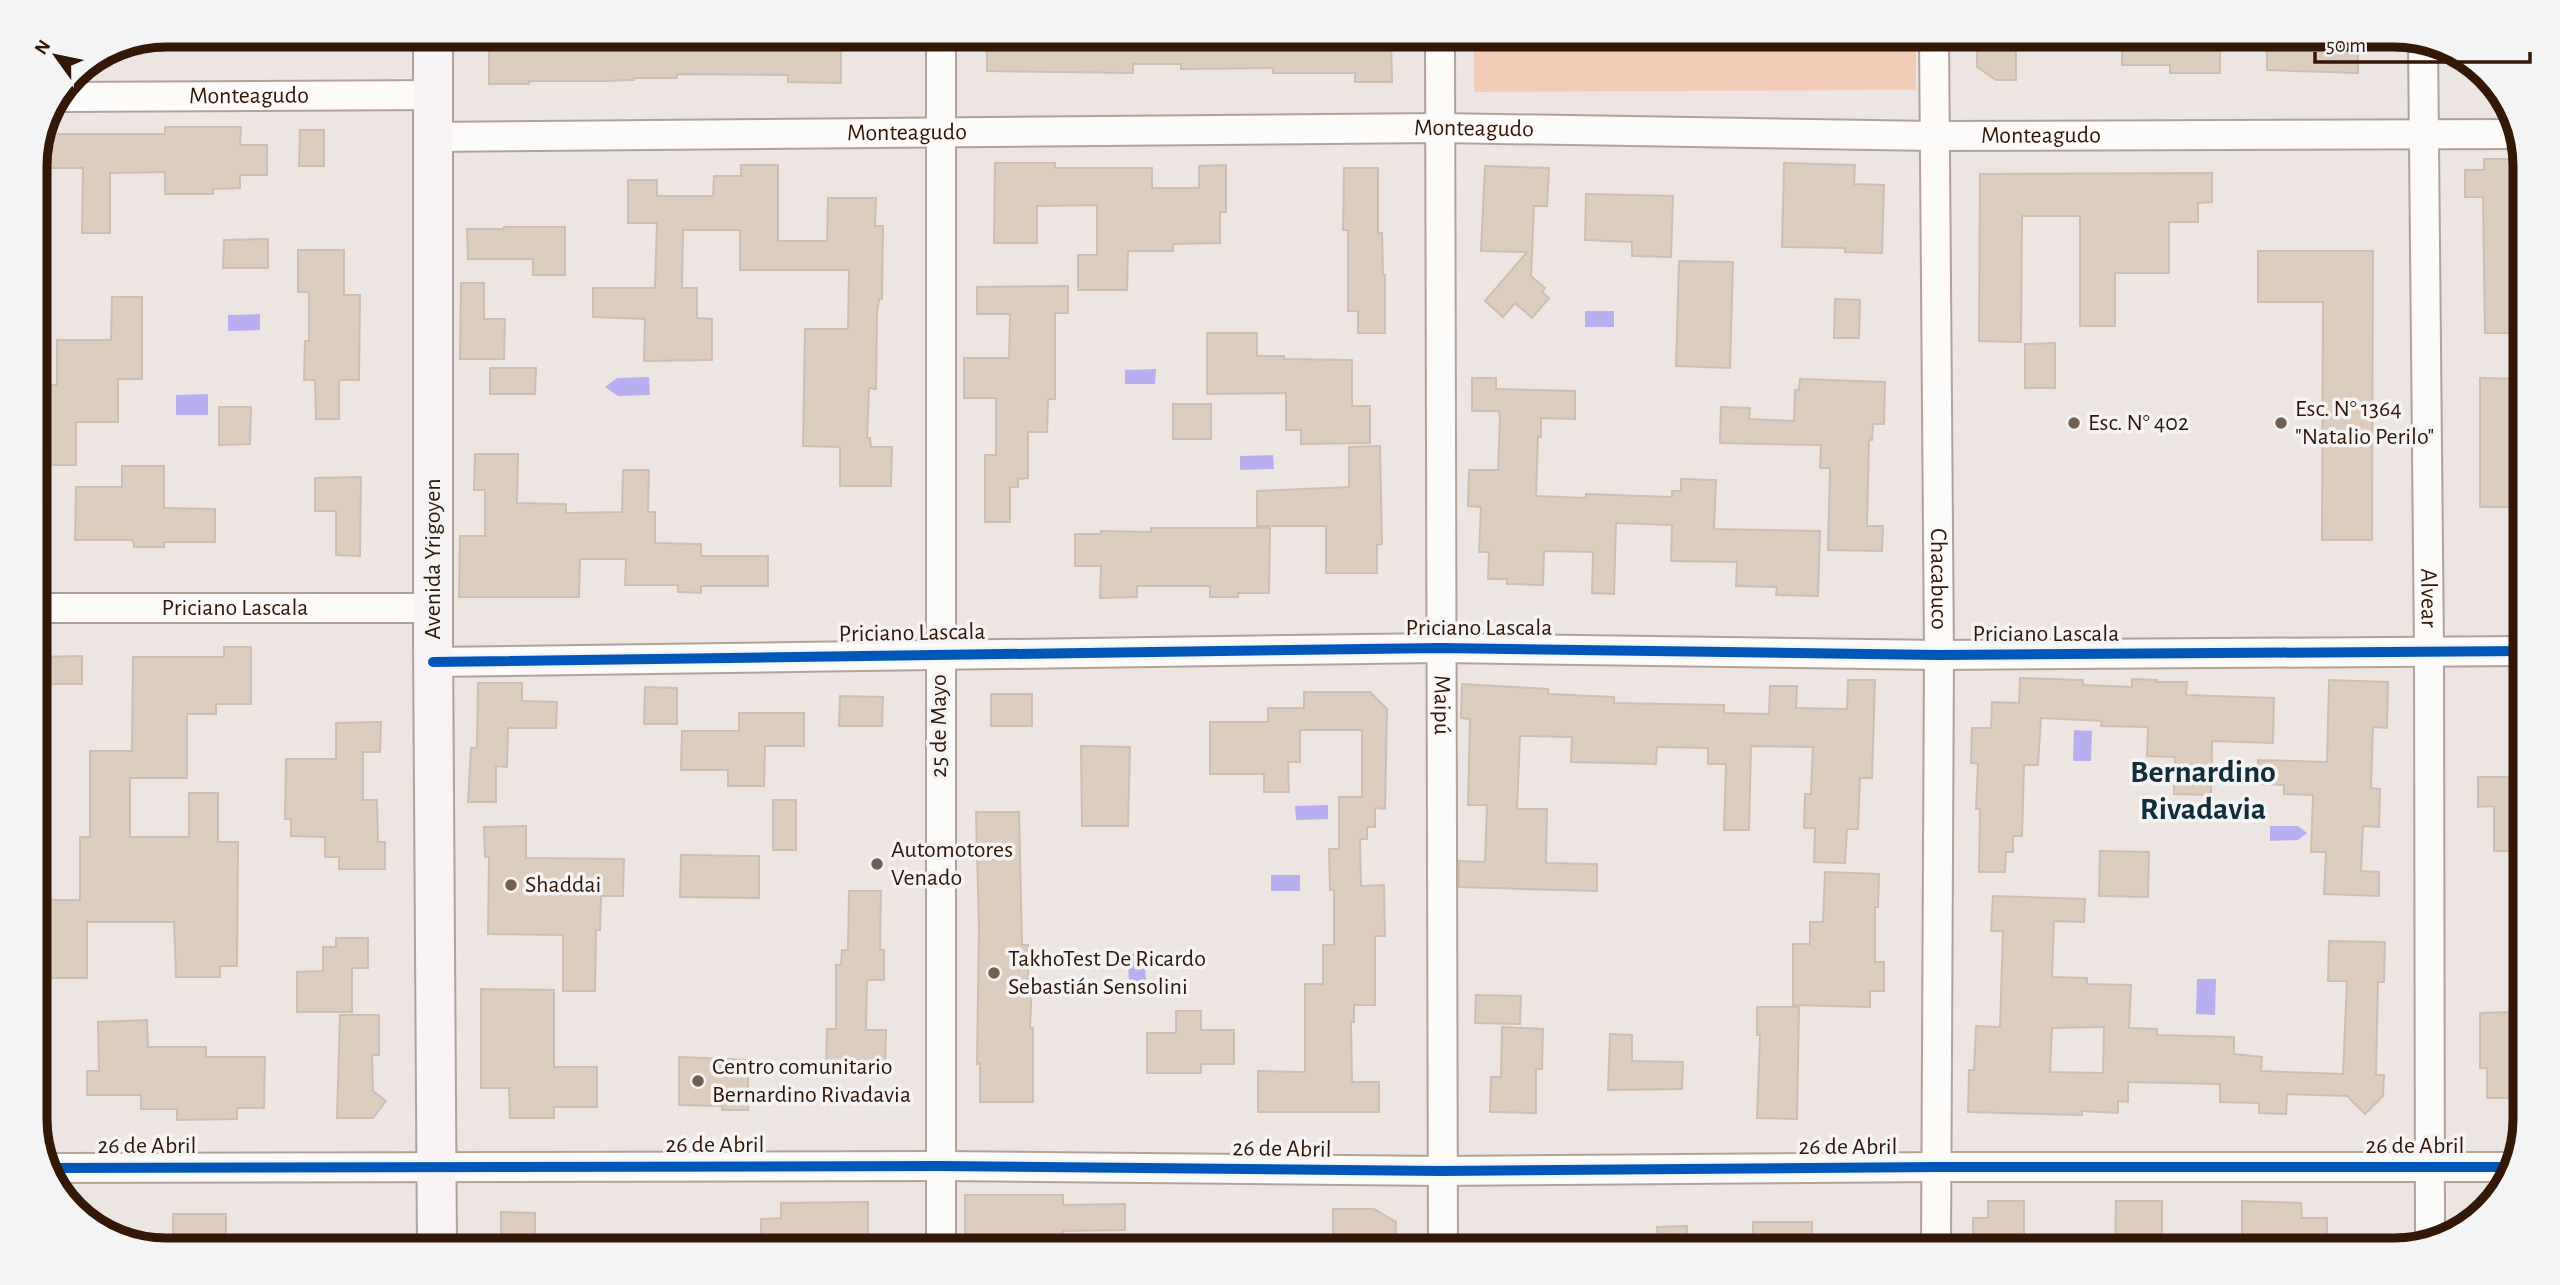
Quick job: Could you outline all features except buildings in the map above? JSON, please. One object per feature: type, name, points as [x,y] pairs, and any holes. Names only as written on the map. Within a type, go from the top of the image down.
[{"type":"main road","name":"Avenida Yrigoyen","points":[[433,47],[433,662],[437,1238]]},
{"type":"street","name":"25 de Mayo","points":[[941,47],[941,1238]]},
{"type":"street","name":"Maipú","points":[[1440,47],[1443,1238]]},
{"type":"street","name":"Chacabuco","points":[[1934,47],[1939,655],[1936,1238]]},
{"type":"street","name":"Alvear","points":[[2423,52],[2429,653],[2430,1232]]},
{"type":"street","name":"Monteagudo","points":[[70,97],[433,94]]},
{"type":"street","name":"Monteagudo","points":[[433,137],[1440,128],[1935,136],[2508,134]]},
{"type":"street","name":"Priciano Lascala","points":[[48,608],[433,608]]},
{"type":"street","name":"Priciano Lascala","points":[[433,662],[1440,648],[1939,655],[2513,651]]},
{"type":"street","name":"26 de Abril","points":[[59,1168],[940,1166],[1441,1171],[2502,1167]]},
{"type":"shaded area","points":[[1474,47],[1916,47],[1916,90],[1474,92]]},
{"type":"shaded area","points":[[1585,311],[1614,311],[1614,327],[1585,327]]},
{"type":"shaded area","points":[[260,314],[260,330],[228,331],[228,315]]},
{"type":"shaded area","points":[[1156,369],[1155,384],[1125,384],[1125,370]]},
{"type":"shaded area","points":[[649,377],[650,395],[618,396],[605,387],[617,378]]},
{"type":"shaded area","points":[[208,394],[208,415],[176,415],[176,395]]},
{"type":"shaded area","points":[[1273,455],[1274,469],[1240,470],[1240,456]]},
{"type":"shaded area","points":[[2074,730],[2092,731],[2091,761],[2073,761]]},
{"type":"shaded area","points":[[1328,805],[1328,819],[1296,820],[1295,806]]},
{"type":"shaded area","points":[[2270,826],[2298,826],[2307,833],[2298,840],[2270,841]]},
{"type":"shaded area","points":[[1271,875],[1300,875],[1300,891],[1271,891]]},
{"type":"shaded area","points":[[1145,953],[1146,989],[1129,990],[1128,954]]},
{"type":"shaded area","points":[[2197,979],[2216,979],[2215,1015],[2196,1014]]},
{"type":"cycle path","points":[[433,662],[1440,648],[1939,655],[2513,651]]},
{"type":"cycle path","points":[[59,1168],[940,1166],[1441,1171],[1936,1167],[2502,1167]]},
{"type":"place","name":"Esc. N° 402","points":[[2074,423]]},
{"type":"place","name":"Esc. N° 1364 \"Natalio Perilo\"","points":[[2281,423]]},
{"type":"place","name":"Automotores Venado","points":[[877,864]]},
{"type":"place","name":"Shaddai","points":[[511,885]]},
{"type":"place","name":"TakhoTest De Ricardo Sebastián Sensolini","points":[[994,973]]},
{"type":"place","name":"Centro comunitario Bernardino Rivadavia","points":[[698,1081]]},
{"type":"district","name":"Bernardino Rivadavia","points":[[2203,790]]}]
